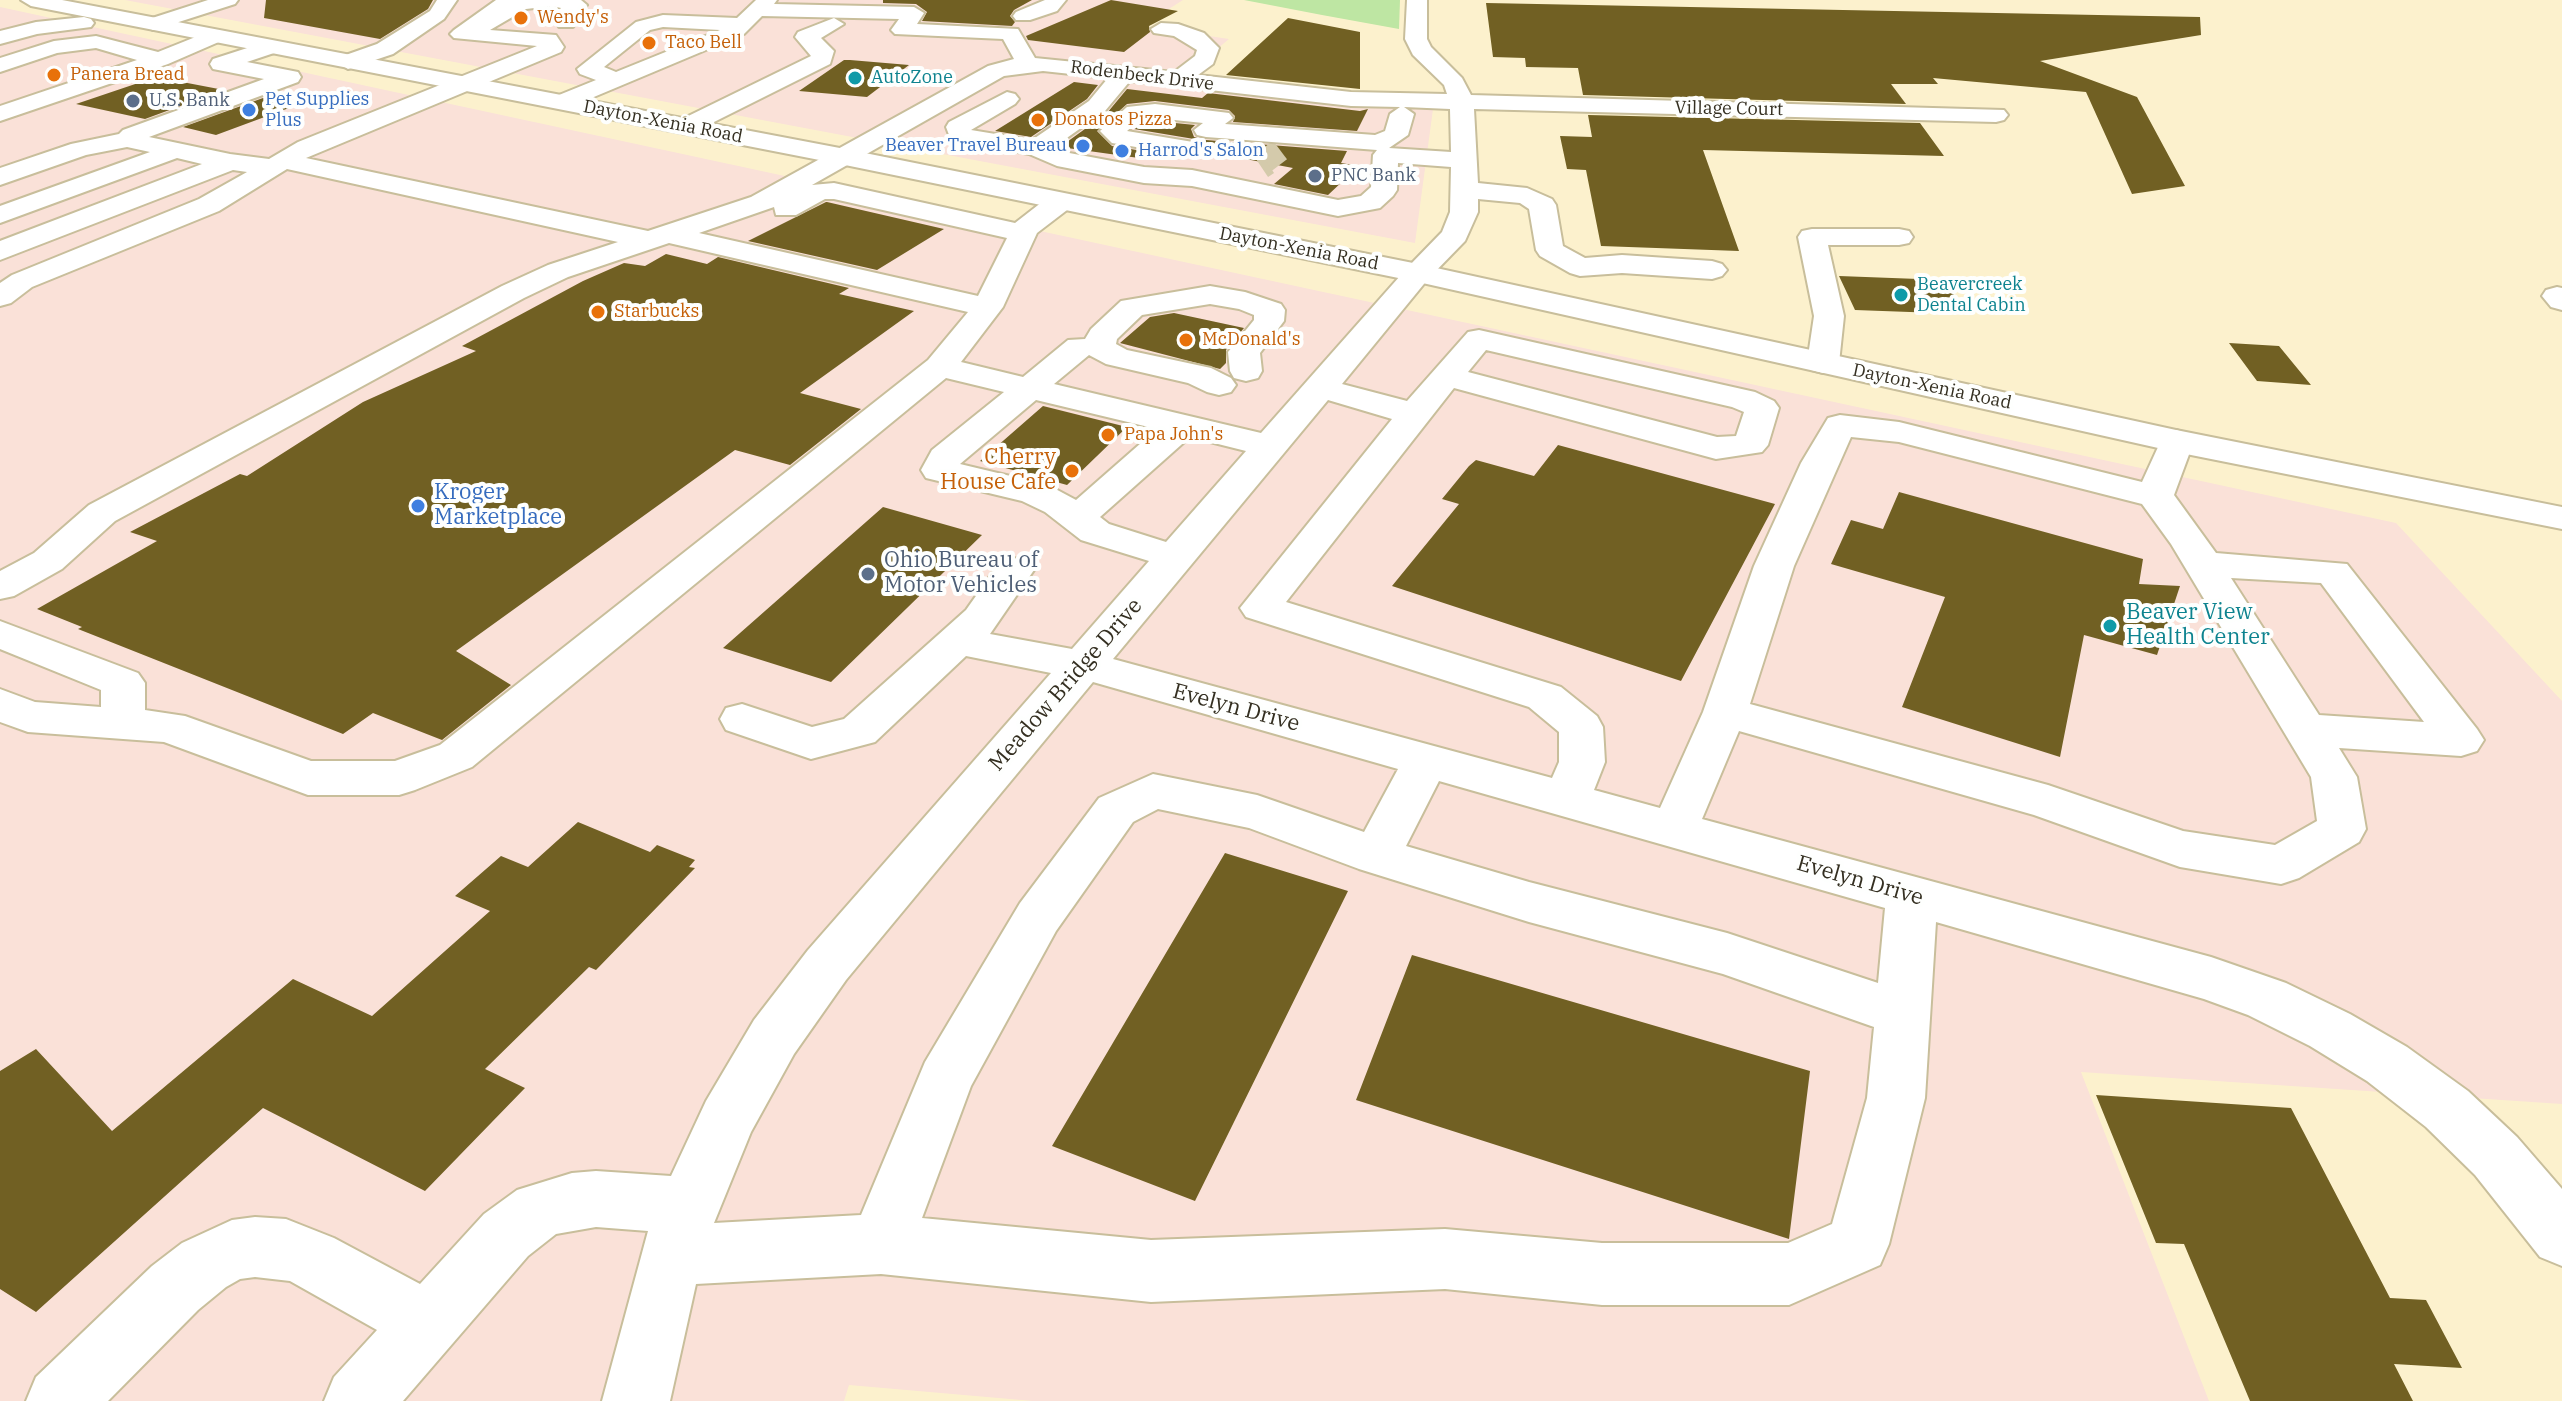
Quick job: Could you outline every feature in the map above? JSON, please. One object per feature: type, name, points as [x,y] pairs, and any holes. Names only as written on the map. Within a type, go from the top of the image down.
[{"type":"street","points":[[156,16],[228,0]]},
{"type":"street","points":[[348,62],[385,49],[437,15],[447,0]]},
{"type":"street","points":[[464,33],[509,0]]},
{"type":"street","points":[[7,284],[209,205],[307,147],[460,83],[547,42],[566,23],[599,0]]},
{"type":"street","points":[[464,33],[547,42],[587,41],[652,0]]},
{"type":"street","points":[[917,9],[902,30],[1017,24],[1050,7],[1056,0]]},
{"type":"street","points":[[1417,0],[1416,39],[1421,50],[1454,83],[1462,102]]},
{"type":"street","points":[[464,33],[490,24],[521,4],[536,1],[568,1],[577,5],[563,17],[566,23]]},
{"type":"street","name":"Dayton-Xenia Road","points":[[21,7],[103,20],[156,16],[213,36],[845,157],[1418,273],[2176,441],[2562,518]]},
{"type":"street","points":[[618,79],[588,69],[643,26],[663,21],[756,12],[917,9]]},
{"type":"street","points":[[562,102],[737,30],[756,12]]},
{"type":"street","points":[[0,38],[47,26],[103,20]]},
{"type":"street","points":[[687,126],[822,59],[823,51],[806,37],[834,24]]},
{"type":"street","points":[[1017,24],[1027,64]]},
{"type":"street","points":[[1161,29],[1178,30],[1196,38],[1208,48],[1205,59],[1176,81]]},
{"type":"street","points":[[113,99],[213,36]]},
{"type":"street","points":[[0,65],[54,47],[96,42],[165,69]]},
{"type":"street","points":[[196,72],[269,47]]},
{"type":"street","points":[[127,140],[132,135],[290,77],[221,64]]},
{"type":"street","name":"Rodenbeck Drive","points":[[0,587],[48,561],[102,513],[513,292],[558,271],[761,203],[996,71],[1027,64],[1351,99],[1462,102]]},
{"type":"street","points":[[0,114],[165,69]]},
{"type":"street","points":[[1036,148],[1097,106],[1124,74]]},
{"type":"street","points":[[1106,95],[1047,86],[1027,88],[958,127],[960,135],[1036,148],[1057,158],[1144,175],[1192,178],[1338,208],[1370,202],[1384,190],[1383,149],[1396,135],[1403,113]]},
{"type":"street","points":[[0,704],[28,717],[169,727],[308,778],[399,778],[456,756],[940,367],[988,307],[1023,233],[1144,175],[1214,124],[1246,89]]},
{"type":"street","points":[[0,95],[30,104]]},
{"type":"street","points":[[943,101],[990,109]]},
{"type":"street","name":"Village Court","points":[[1462,102],[1996,115]]},
{"type":"street","name":"Meadow Bridge Drive","points":[[636,1401],[680,1230],[727,1119],[774,1037],[818,977],[1418,273],[1455,235],[1464,212],[1462,102]]},
{"type":"street","points":[[1184,147],[1121,138],[1112,131],[1135,112],[1155,111],[1214,124],[1383,149]]},
{"type":"street","points":[[0,177],[80,149],[127,140],[230,162],[278,164],[658,237],[722,246],[988,307]]},
{"type":"street","points":[[1234,187],[1270,157],[1290,146],[1463,155]]},
{"type":"street","points":[[0,215],[178,151]]},
{"type":"street","points":[[0,251],[230,162]]},
{"type":"street","points":[[1464,190],[1527,196],[1542,205],[1550,250],[1580,267],[1622,264],[1712,270]]},
{"type":"street","points":[[722,246],[820,191],[834,191],[1023,233]]},
{"type":"street","points":[[1823,363],[1829,316],[1812,237],[1899,237]]},
{"type":"street","points":[[1210,295],[1245,301],[1270,310],[1269,321],[1244,352],[1232,378],[1199,375],[1117,357],[1099,348],[1102,336],[1132,307],[1210,295]]},
{"type":"street","points":[[1447,376],[1716,448],[1750,445],[1762,408],[1743,399],[1479,339],[1414,414],[1260,608],[1545,697],[1581,727],[1582,762],[1566,799]]},
{"type":"street","points":[[1079,347],[945,458],[939,470],[1035,493],[1095,532],[1176,557]]},
{"type":"street","points":[[940,367],[1270,446]]},
{"type":"street","points":[[1320,388],[1414,414]]},
{"type":"street","points":[[1077,518],[1183,425]]},
{"type":"street","points":[[1674,829],[1725,712],[1774,566],[1819,463],[1840,425],[1899,432],[2155,496],[2203,564],[2334,777],[2342,829],[2281,865],[2180,849],[2048,802],[1725,712]]},
{"type":"street","points":[[2155,496],[2176,441]]},
{"type":"street","points":[[2203,564],[2333,572],[2461,740],[2305,730]]},
{"type":"street","points":[[742,719],[811,743],[859,731],[981,619],[1014,570]]},
{"type":"street","points":[[0,634],[123,683],[123,724]]},
{"type":"street","name":"Evelyn Drive","points":[[958,641],[1083,665],[2211,979],[2267,999],[2330,1030],[2387,1064],[2447,1109],[2496,1156],[2562,1236]]},
{"type":"street","points":[[1376,856],[1426,760]]},
{"type":"street","points":[[881,1244],[945,1079],[1038,917],[1116,810],[1153,791],[1257,812],[1376,856],[1529,902],[1727,954],[1903,1014]]},
{"type":"street","points":[[358,1401],[506,1235],[539,1210],[572,1201],[596,1199],[680,1230],[881,1244],[1151,1271],[1445,1259],[1602,1274],[1789,1274],[1858,1244],[1896,1098],[1912,896]]},
{"type":"street","points":[[60,1401],[175,1288],[204,1265],[232,1250],[255,1247],[286,1249],[429,1324]]},
{"type":"shaded area","points":[[125,0],[1183,0],[1142,26],[1229,39],[1174,85],[1433,109],[1415,243]]},
{"type":"shaded area","points":[[0,7],[2396,523],[2562,701],[2562,1104],[2081,1072],[2209,1401],[1033,1401],[849,1385],[844,1401],[0,1401]]},
{"type":"green space","points":[[1244,0],[1400,0],[1399,29],[1322,15]]},
{"type":"building","points":[[266,0],[433,0],[428,9],[380,39],[264,18]]},
{"type":"building","points":[[883,0],[1032,0],[1014,10],[1010,16],[1015,22],[1012,26],[922,21],[927,12],[916,4],[883,3]]},
{"type":"building","points":[[1111,0],[1178,11],[1149,26],[1150,32],[1124,52],[1028,40],[1026,36]]},
{"type":"building","points":[[1486,3],[2200,17],[2201,35],[2040,61],[2137,97],[2185,186],[2132,194],[2086,92],[1933,78],[1938,84],[1891,84],[1906,104],[1583,95],[1578,68],[1526,67],[1525,58],[1493,57]]},
{"type":"building","points":[[1288,18],[1360,32],[1360,89],[1226,75]]},
{"type":"building","name":"AutoZone","points":[[844,60],[909,65],[867,97],[799,91]]},
{"type":"building","name":"U.S. Bank","points":[[156,77],[224,90],[145,119],[76,104]]},
{"type":"building","points":[[1074,82],[1098,85],[1087,99],[1031,137],[995,131]]},
{"type":"building","points":[[1127,89],[1202,98],[1208,93],[1360,111],[1368,109],[1357,131],[1233,122],[1235,116],[1229,110],[1155,101],[1127,104],[1097,131],[1112,146],[1155,153],[1146,159],[1060,147],[1107,113]]},
{"type":"building","points":[[263,98],[297,105],[216,135],[183,127]]},
{"type":"building","points":[[1588,115],[1920,123],[1944,156],[1703,150],[1739,251],[1601,246],[1586,170],[1567,169],[1560,136],[1592,137]]},
{"type":"building","points":[[1142,122],[1195,125],[1191,129],[1194,137],[1206,140],[1347,151],[1341,163],[1359,166],[1328,195],[1274,184],[1293,168],[1198,150],[1199,145],[1194,139],[1134,129]]},
{"type":"building","points":[[826,202],[944,229],[877,270],[748,241]]},
{"type":"building","name":"Kroger Marketplace","points":[[666,254],[707,264],[718,257],[849,288],[839,294],[914,311],[800,393],[861,409],[790,465],[735,450],[456,651],[511,685],[442,740],[373,713],[343,734],[78,629],[82,627],[37,609],[157,541],[130,532],[240,474],[247,476],[363,402],[476,351],[462,346],[583,281],[624,263],[645,266]]},
{"type":"building","name":"Beavercreek Dental Cabin","points":[[1839,276],[1945,280],[1965,314],[1855,310]]},
{"type":"building","name":"McDonald's","points":[[1174,313],[1244,328],[1226,350],[1226,363],[1220,369],[1120,343],[1150,317]]},
{"type":"building","points":[[2229,343],[2279,346],[2311,385],[2257,381]]},
{"type":"building","points":[[1043,406],[1127,427],[1067,485],[980,461]]},
{"type":"building","points":[[1558,445],[1775,504],[1681,681],[1392,586],[1459,504],[1442,499],[1476,460],[1534,476]]},
{"type":"building","name":"Beaver View Health Center","points":[[1899,492],[2143,559],[2139,584],[2180,586],[2157,655],[2084,635],[2060,757],[1902,707],[1945,597],[1831,564],[1851,520],[1883,529]]},
{"type":"building","points":[[883,507],[982,535],[831,682],[723,648]]},
{"type":"building","points":[[578,822],[650,852],[657,845],[695,860],[689,867],[695,868],[596,970],[589,967],[485,1069],[525,1088],[425,1191],[263,1108],[36,1312],[0,1289],[0,1071],[36,1049],[112,1131],[293,979],[372,1016],[490,911],[455,896],[501,856],[528,867]]},
{"type":"building","points":[[1225,853],[1348,891],[1195,1201],[1052,1146]]},
{"type":"building","points":[[1412,955],[1810,1071],[1789,1239],[1356,1100]]},
{"type":"building","points":[[2096,1095],[2291,1108],[2390,1298],[2426,1300],[2462,1368],[2394,1364],[2413,1401],[2250,1401],[2184,1244],[2156,1243]]},
{"type":"tunnel","points":[[1263,163],[1280,150]]},
{"type":"place","name":"Wendy's","points":[[521,18]]},
{"type":"place","name":"Taco Bell","points":[[649,43]]},
{"type":"place","name":"Panera Bread","points":[[54,75]]},
{"type":"place","name":"AutoZone","points":[[855,78]]},
{"type":"place","name":"U.S. Bank","points":[[133,101]]},
{"type":"place","name":"Pet Supplies Plus","points":[[249,110]]},
{"type":"place","name":"Donatos Pizza","points":[[1038,120]]},
{"type":"place","name":"Beaver Travel Bureau","points":[[1083,146]]},
{"type":"place","name":"Harrod's Salon","points":[[1122,151]]},
{"type":"place","name":"PNC Bank","points":[[1315,176]]},
{"type":"place","name":"Beavercreek Dental Cabin","points":[[1901,295]]},
{"type":"place","name":"Starbucks","points":[[598,312]]},
{"type":"place","name":"McDonald's","points":[[1186,340]]},
{"type":"place","name":"Papa John's","points":[[1108,435]]},
{"type":"place","name":"Cherry House Cafe","points":[[1072,471]]},
{"type":"place","name":"Kroger Marketplace","points":[[418,506]]},
{"type":"place","name":"Ohio Bureau of Motor Vehicles","points":[[868,574]]},
{"type":"place","name":"Beaver View Health Center","points":[[2110,626]]}]
